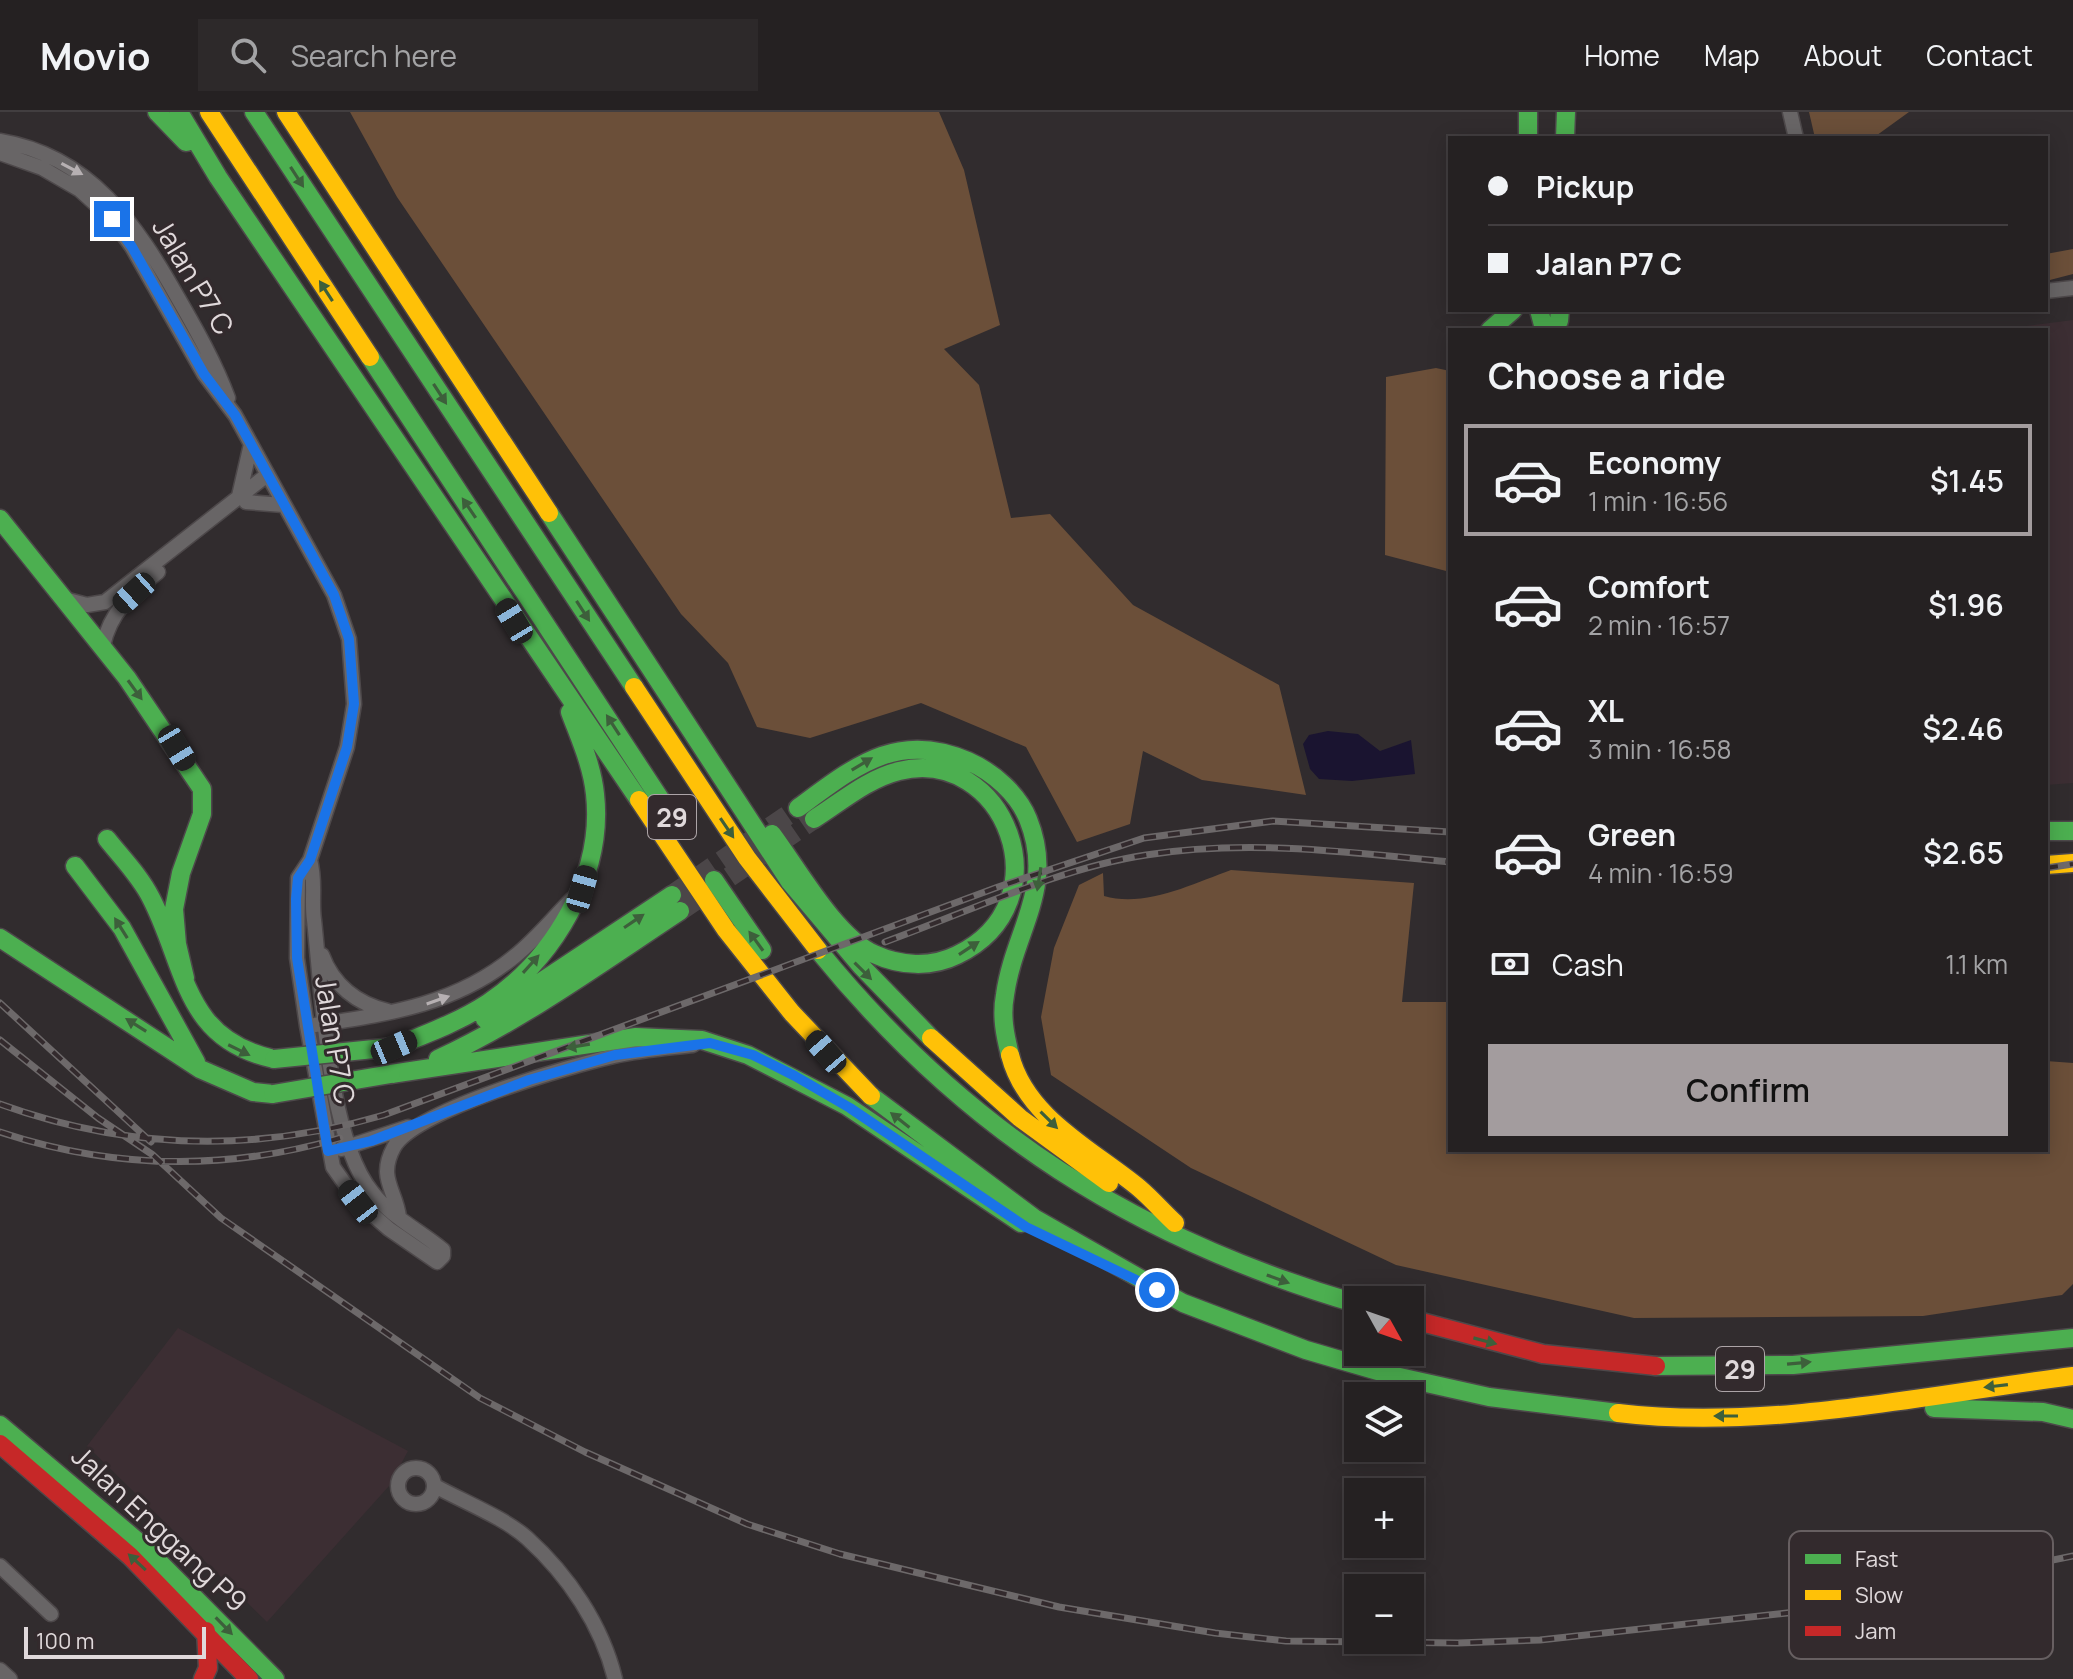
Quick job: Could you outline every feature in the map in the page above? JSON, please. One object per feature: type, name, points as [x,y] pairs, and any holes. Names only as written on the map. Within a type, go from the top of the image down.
[{"type":"main road","points":[[157,112],[218,177]]},
{"type":"main road","points":[[179,112],[218,177],[726,930],[845,1071],[902,1122],[1034,1218],[1183,1303]]},
{"type":"main road","name":"29","points":[[209,112],[757,944],[823,1025],[883,1086],[1075,1230],[1226,1315],[1306,1350],[1395,1376],[1489,1397],[1649,1417],[1743,1416],[1831,1408],[2073,1376]]},
{"type":"main road","name":"29","points":[[254,112],[747,858],[832,969],[909,1048],[1017,1142],[1105,1201],[1205,1252],[1344,1299]]},
{"type":"main road","points":[[286,112],[790,882],[846,953],[911,1019],[1051,1144],[1175,1223]]},
{"type":"main road","points":[[298,112],[351,210]]},
{"type":"main road","points":[[1528,112],[1528,136]]},
{"type":"main road","points":[[1565,136],[1566,112]]},
{"type":"main road","points":[[1492,328],[1511,312]]},
{"type":"main road","points":[[1540,312],[1543,325],[1551,328]]},
{"type":"main road","points":[[0,519],[103,646],[177,748],[205,801],[178,885],[175,906],[176,948],[185,978]]},
{"type":"main road","points":[[394,1047],[446,1026],[498,996],[557,934],[582,889],[596,808],[587,755],[570,711],[500,598]]},
{"type":"main road","points":[[798,808],[873,757],[911,746],[931,747],[974,763],[1016,799],[1035,831],[1042,869],[1033,904],[1014,952],[1003,999],[1005,1041],[1012,1063],[1030,1097],[1050,1122],[1139,1188],[1205,1252]]},
{"type":"main road","points":[[710,756],[853,938],[873,954],[908,963],[952,958],[990,932],[1003,918],[1013,899],[1020,868],[1018,853],[1005,820],[971,784],[944,770],[911,768],[883,776],[814,819]]},
{"type":"main road","points":[[2048,831],[2073,831]]},
{"type":"main road","points":[[107,839],[151,896],[196,1008],[218,1038],[244,1054],[274,1059],[394,1047],[434,1039],[485,1019],[676,903],[481,1039],[449,1055],[391,1074]]},
{"type":"main road","points":[[2048,865],[2073,863]]},
{"type":"main road","points":[[75,866],[122,928],[200,1069]]},
{"type":"main road","points":[[0,938],[24,957],[200,1069],[253,1092],[273,1094],[663,1034],[753,1055],[850,1108],[1026,1227],[1183,1303],[1306,1350]]},
{"type":"main road","name":"29","points":[[1424,1323],[1492,1343],[1621,1365],[1727,1368],[2073,1338]]},
{"type":"main road","points":[[1831,1408],[1984,1409],[2043,1412],[2073,1419]]},
{"type":"main road","name":"Jalan Enggang P9","points":[[0,1425],[62,1471],[172,1572],[275,1679]]},
{"type":"main road","name":"Jalan Enggang P9","points":[[0,1444],[51,1483],[118,1543],[249,1679]]},
{"type":"main road","points":[[203,1679],[208,1668],[206,1631]]},
{"type":"street","points":[[1790,112],[1796,136]]},
{"type":"street","name":"Jalan P7 C","points":[[0,141],[51,157],[87,177],[135,225],[216,365],[235,415],[334,595],[349,639],[354,678],[347,747],[310,860],[298,878],[295,925],[307,1026],[328,1151],[350,1192],[394,1224]]},
{"type":"street","name":"Jalan P7 C","points":[[0,153],[42,168],[80,190],[112,219],[132,247],[204,374],[235,415]]},
{"type":"street","points":[[2048,291],[2073,288]]},
{"type":"street","points":[[103,646],[108,623],[121,605],[242,499],[251,444]]},
{"type":"street","points":[[68,600],[87,605],[105,602],[269,479]]},
{"type":"street","points":[[242,499],[283,505]]},
{"type":"street","name":"Jalan P7 C","points":[[310,860],[315,878],[313,917],[325,1023],[346,1148],[394,1224]]},
{"type":"street","points":[[307,1026],[404,1011],[450,996],[492,973],[516,955],[582,889]]},
{"type":"street","points":[[317,944],[326,967],[345,991],[371,1007],[404,1011]]},
{"type":"street","points":[[328,1151],[346,1148],[431,1118],[529,1080],[615,1055],[710,1043]]},
{"type":"street","points":[[394,1224],[387,1184],[390,1156],[404,1135],[431,1118]]},
{"type":"street","points":[[435,1486],[526,1536],[585,1607],[610,1659],[615,1679]]},
{"type":"street","points":[[0,1566],[51,1614]]},
{"type":"street","points":[[0,1670],[10,1679]]},
{"type":"shaded area","points":[[350,112],[939,112],[964,170],[1000,325],[944,349],[979,385],[1011,518],[1050,514],[1133,605],[1279,685],[1306,795],[1202,780],[1143,751],[1130,824],[1077,842],[1026,747],[921,703],[810,738],[757,727],[728,663],[681,614],[397,197]]},
{"type":"shaded area","points":[[1809,112],[1909,112],[1876,136],[1815,136]]},
{"type":"shaded area","points":[[2073,249],[2073,274],[2048,280],[2048,254]]},
{"type":"shaded area","points":[[2073,320],[2073,783],[2048,785],[2048,328],[2010,328]]},
{"type":"shaded area","points":[[1436,368],[1448,371],[1448,571],[1385,555],[1386,377]]},
{"type":"shaded area","points":[[1328,731],[1358,734],[1380,751],[1411,740],[1415,774],[1352,781],[1319,779],[1310,769],[1303,744],[1309,735]]},
{"type":"shaded area","points":[[1231,870],[1414,883],[1402,1002],[1448,1002],[1448,1152],[2048,1152],[2048,1061],[2073,1063],[2073,1284],[2062,1295],[1923,1316],[1634,1318],[1396,1265],[1191,1168],[1051,1075],[1041,1017],[1054,948],[1079,885],[1103,873],[1104,896],[1120,899],[1152,897]]},
{"type":"shaded area","points":[[178,1328],[408,1451],[389,1486],[267,1622],[87,1446]]},
{"type":"tunnel","points":[[672,895],[798,808]]},
{"type":"tunnel","points":[[680,911],[814,819]]},
{"type":"railway","points":[[0,1104],[48,1119],[143,1138],[239,1140],[287,1136],[336,1127],[384,1115],[998,887],[1144,838],[1273,821],[1448,832]]},
{"type":"railway","points":[[885,942],[1047,880],[1146,855],[1184,850],[1260,848],[1336,851],[1448,862]]},
{"type":"railway","points":[[2048,868],[2073,864]]},
{"type":"railway","points":[[0,1003],[151,1142]]},
{"type":"railway","points":[[0,1040],[98,1118],[153,1155],[221,1218],[480,1398],[585,1452],[747,1524],[840,1554],[1059,1607],[1215,1633],[1286,1641],[1458,1643],[1540,1640],[1789,1613]]},
{"type":"railway","points":[[0,1132],[84,1153],[170,1161],[255,1156],[340,1138]]},
{"type":"railway","points":[[2053,1560],[2073,1556]]},
{"type":"traffic: fast","points":[[157,112],[186,142]]},
{"type":"traffic: fast","points":[[179,112],[218,177],[639,800]]},
{"type":"traffic: fast","points":[[254,112],[634,687]]},
{"type":"traffic: fast","points":[[1528,112],[1528,136]]},
{"type":"traffic: fast","points":[[1565,136],[1566,112]]},
{"type":"traffic: fast","points":[[1492,328],[1511,312]]},
{"type":"traffic: fast","points":[[1540,312],[1543,325],[1551,328]]},
{"type":"traffic: fast","points":[[1551,328],[1559,321],[1560,312]]},
{"type":"traffic: fast","points":[[370,357],[672,817]]},
{"type":"traffic: fast","points":[[549,513],[790,882],[861,966],[931,1038]]},
{"type":"traffic: fast","points":[[0,519],[127,678],[202,789],[202,814],[181,873],[174,909],[177,944],[185,978]]},
{"type":"traffic: fast","points":[[394,1047],[466,1016],[512,985],[534,963],[570,912],[583,884],[596,824],[591,773],[570,712]]},
{"type":"traffic: fast","points":[[798,808],[858,767],[898,751],[943,752],[968,761],[987,771],[1011,793],[1028,819],[1037,866],[1035,888],[1004,1003],[1004,1025],[1010,1055]]},
{"type":"traffic: fast","points":[[772,834],[845,933],[874,954],[894,961],[926,964],[957,955],[990,931],[1009,900],[1015,867],[1009,833],[992,804],[968,781],[936,769],[899,771],[865,785],[814,819]]},
{"type":"traffic: fast","points":[[2048,831],[2073,831]]},
{"type":"traffic: fast","points":[[107,839],[151,898],[192,997],[205,1018],[221,1035],[244,1049],[274,1059]]},
{"type":"traffic: fast","points":[[75,866],[122,928],[196,1062]]},
{"type":"traffic: fast","points":[[714,880],[762,950]]},
{"type":"traffic: fast","points":[[485,1019],[672,895]]},
{"type":"traffic: fast","points":[[438,1059],[532,1008],[680,911]]},
{"type":"traffic: fast","points":[[0,938],[200,1069],[253,1092],[273,1094]]},
{"type":"traffic: fast","points":[[818,950],[875,1015],[933,1073],[995,1125],[1060,1170],[1128,1211],[1200,1246],[1344,1299]]},
{"type":"traffic: fast","points":[[391,1074],[636,1037],[702,1040],[748,1055],[847,1106],[1021,1223]]},
{"type":"traffic: fast","points":[[274,1059],[394,1047]]},
{"type":"traffic: fast","points":[[273,1094],[391,1074]]},
{"type":"traffic: fast","points":[[871,1096],[1034,1218],[1183,1303],[1306,1350],[1395,1376],[1489,1397],[1618,1413]]},
{"type":"traffic: fast","points":[[1656,1366],[1793,1365],[2073,1338]]},
{"type":"traffic: fast","points":[[1934,1408],[2043,1412],[2073,1419]]},
{"type":"traffic: fast","points":[[0,1425],[143,1546],[275,1679]]},
{"type":"traffic: slow","points":[[209,112],[370,357]]},
{"type":"traffic: slow","points":[[286,112],[549,513]]},
{"type":"traffic: slow","points":[[634,687],[747,858],[818,950]]},
{"type":"traffic: slow","points":[[639,800],[726,930],[792,1013],[871,1096]]},
{"type":"traffic: slow","points":[[2048,865],[2073,863]]},
{"type":"traffic: slow","points":[[931,1038],[1020,1118],[1109,1183]]},
{"type":"traffic: slow","points":[[1010,1055],[1018,1077],[1046,1115],[1139,1188],[1175,1223]]},
{"type":"traffic: slow","points":[[1618,1413],[1673,1417],[1788,1414],[2073,1376]]},
{"type":"traffic: jam","points":[[1424,1323],[1543,1354],[1656,1366]]},
{"type":"traffic: jam","points":[[0,1444],[130,1556],[249,1679]]},
{"type":"traffic: jam","points":[[203,1679],[208,1668],[206,1631]]},
{"type":"route","points":[[112,219],[132,247],[204,374],[235,415],[334,595],[349,639],[354,704],[347,747],[310,860],[298,878],[296,899],[297,958],[328,1151],[371,1141],[529,1080],[615,1055],[710,1043],[753,1055],[795,1076],[850,1108],[1026,1227],[1157,1290]]}]
